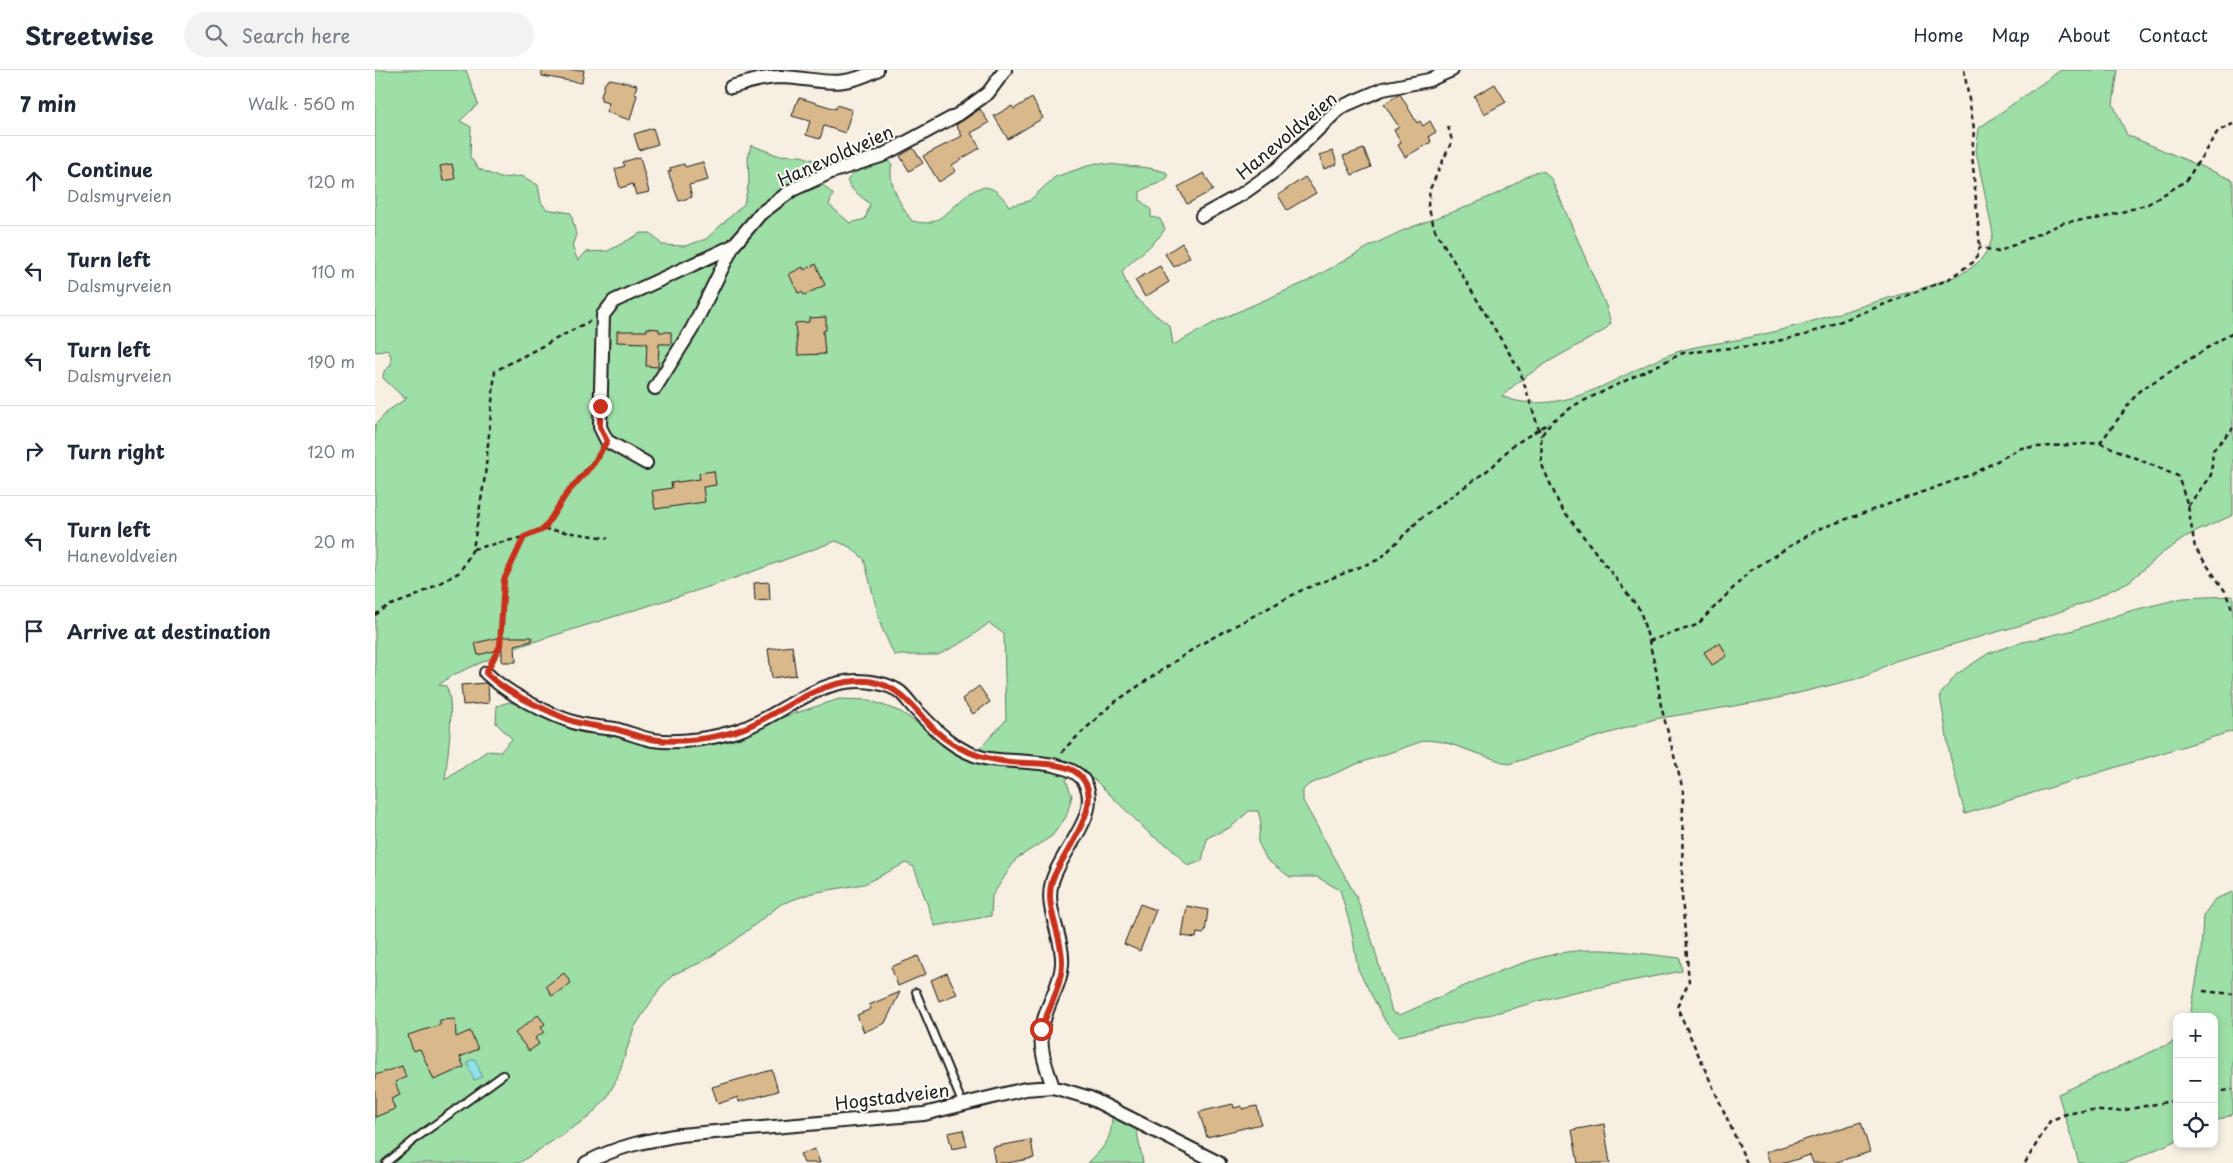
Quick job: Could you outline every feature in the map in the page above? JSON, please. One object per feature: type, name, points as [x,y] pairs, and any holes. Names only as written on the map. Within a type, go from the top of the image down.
[{"type":"street","points":[[731,87],[777,74],[836,84],[865,77],[877,70]]},
{"type":"street","name":"Hanevoldveien","points":[[655,388],[692,328],[733,246],[760,214],[792,190],[831,172],[881,156],[959,114],[988,93],[1005,70]]},
{"type":"street","name":"Hanevoldveien","points":[[1202,216],[1242,194],[1276,170],[1341,108],[1383,89],[1429,80],[1451,70]]},
{"type":"street","name":"Hanevoldveien","points":[[603,315],[614,301],[733,246]]},
{"type":"street","points":[[603,315],[600,427],[607,441],[647,463]]},
{"type":"street","points":[[486,673],[521,699],[577,723],[616,730],[652,740],[677,741],[740,730],[829,686],[857,681],[885,685],[900,692],[937,732],[969,754],[1001,761],[1056,766],[1077,772],[1085,783],[1089,796],[1089,810],[1052,882],[1051,902],[1063,962],[1059,979],[1041,1029],[1042,1052],[1053,1087]]},
{"type":"street","name":"Hogstadveien","points":[[586,1163],[610,1150],[647,1140],[680,1134],[924,1114],[1025,1089],[1053,1087],[1090,1098],[1219,1163]]},
{"type":"lane","points":[[916,992],[963,1105]]},
{"type":"lane","points":[[386,1163],[419,1136],[503,1075]]},
{"type":"path","points":[[1056,766],[1065,748],[1112,704],[1199,645],[1302,590],[1380,559],[1420,519],[1492,467],[1512,446],[1551,422],[1575,404],[1683,352],[1759,346],[1805,335],[1947,280],[1975,261],[1980,247],[1972,154],[1974,129],[1964,70]]},
{"type":"path","points":[[1980,247],[1998,252],[2065,222],[2102,218],[2148,204],[2186,181],[2217,131],[2233,124]]},
{"type":"path","points":[[1448,126],[1451,141],[1430,189],[1428,206],[1435,230],[1520,371],[1541,436],[1542,465],[1560,506],[1640,610],[1649,641],[1656,670],[1661,706],[1683,790],[1682,897],[1689,982],[1677,1007],[1747,1163]]},
{"type":"path","points":[[375,615],[388,606],[414,597],[460,572],[473,549],[485,476],[495,371],[603,315]]},
{"type":"path","points":[[2100,443],[2139,391],[2233,332]]},
{"type":"path","points":[[1541,436],[1551,422]]},
{"type":"path","points":[[2188,506],[2211,475],[2213,450],[2233,428]]},
{"type":"path","points":[[544,529],[567,493],[594,463],[607,441]]},
{"type":"path","points":[[1649,641],[1697,625],[1750,571],[1816,530],[1973,474],[2021,448],[2100,443],[2178,476],[2188,506],[2195,548],[2225,592],[2233,612]]},
{"type":"path","points":[[473,549],[524,537],[544,529],[608,538]]},
{"type":"path","points":[[486,673],[500,646],[504,580],[524,537]]},
{"type":"path","points":[[2203,991],[2233,994]]},
{"type":"path","points":[[2218,1092],[2233,1089]]},
{"type":"path","points":[[2025,1163],[2050,1121],[2058,1117],[2089,1110],[2114,1112],[2173,1101]]},
{"type":"green space","points":[[375,70],[466,70],[478,104],[460,121],[471,127],[470,157],[479,169],[500,178],[522,176],[538,185],[541,202],[546,209],[571,213],[576,235],[572,246],[578,261],[586,252],[608,251],[641,233],[651,233],[662,245],[685,246],[706,239],[744,204],[749,182],[748,158],[751,145],[777,155],[801,156],[820,162],[806,177],[800,187],[804,193],[823,185],[833,194],[829,205],[850,223],[865,219],[870,204],[853,190],[847,181],[854,172],[886,160],[892,164],[891,179],[896,194],[904,208],[912,221],[924,223],[942,217],[970,193],[979,188],[988,188],[998,193],[1009,206],[1029,201],[1055,177],[1096,163],[1149,168],[1166,172],[1168,177],[1165,180],[1140,192],[1140,200],[1151,210],[1151,217],[1160,219],[1165,229],[1156,241],[1122,271],[1125,281],[1135,297],[1170,326],[1173,345],[1219,320],[1308,281],[1370,246],[1404,230],[1503,191],[1538,171],[1545,172],[1552,180],[1606,306],[1611,323],[1605,330],[1526,376],[1502,396],[1515,401],[1529,403],[1550,402],[1573,397],[1603,386],[1677,352],[1799,325],[1936,284],[1968,270],[1984,255],[1990,245],[1993,234],[1976,151],[1979,128],[2061,70],[2118,70],[2113,104],[2127,135],[2233,180],[2233,515],[2189,535],[2161,554],[2130,581],[2087,602],[2025,624],[1895,661],[1864,677],[1770,700],[1655,719],[1509,764],[1444,742],[1426,740],[1357,764],[1308,785],[1303,790],[1303,801],[1356,896],[1372,940],[1392,1012],[1400,1015],[1492,974],[1516,965],[1565,952],[1611,950],[1680,958],[1682,971],[1569,993],[1463,1022],[1399,1036],[1385,1021],[1358,969],[1351,928],[1340,890],[1317,877],[1290,877],[1267,860],[1258,842],[1261,822],[1258,811],[1249,811],[1231,827],[1207,838],[1202,861],[1188,866],[1170,847],[1151,835],[1095,780],[1073,770],[1066,780],[1072,796],[1066,817],[1052,836],[1016,859],[992,896],[991,916],[935,926],[914,867],[906,863],[864,884],[812,893],[781,904],[733,942],[702,962],[674,974],[660,988],[634,1028],[617,1079],[606,1099],[589,1117],[519,1163],[375,1163],[375,425],[389,410],[407,398],[403,397],[383,378],[384,371],[391,365],[391,356],[387,350],[375,351]],"holes":[[[836,541],[850,547],[864,559],[881,626],[894,655],[938,655],[965,641],[989,623],[1004,634],[1006,720],[982,746],[963,755],[901,712],[869,700],[839,699],[771,721],[674,742],[640,737],[509,702],[497,706],[496,723],[512,739],[500,752],[487,751],[445,780],[451,718],[449,694],[446,686],[439,685],[451,676],[514,648],[724,582]]]},
{"type":"green space","points":[[2233,596],[2233,731],[1965,814],[1950,756],[1940,695],[1957,674],[1989,653],[2019,643],[2074,630],[2130,611],[2183,598]]},
{"type":"green space","points":[[2233,892],[2233,1114],[2218,1120],[2218,1013],[2191,1013],[2201,954],[2203,916],[2215,899]]},
{"type":"green space","points":[[2173,1041],[2173,1142],[2126,1163],[2079,1163],[2058,1094]]},
{"type":"green space","points":[[1112,1115],[1136,1127],[1143,1163],[1088,1163],[1099,1152],[1109,1137]]},
{"type":"water","points":[[475,1059],[482,1077],[474,1080],[467,1062]]},
{"type":"building","points":[[542,70],[584,70],[582,83],[542,76]]},
{"type":"building","points":[[610,79],[637,85],[634,94],[637,95],[630,120],[606,112],[609,103],[601,101],[601,96],[605,83]]},
{"type":"building","points":[[1495,84],[1506,102],[1484,114],[1474,96]]},
{"type":"building","points":[[1400,94],[1417,123],[1420,121],[1423,126],[1430,121],[1436,132],[1429,136],[1431,142],[1405,157],[1398,145],[1401,143],[1394,130],[1399,127],[1384,104]]},
{"type":"building","points":[[800,98],[836,109],[837,105],[852,110],[845,133],[824,126],[820,139],[806,135],[810,121],[792,116]]},
{"type":"building","points":[[1032,98],[1043,118],[1008,139],[994,116],[1012,106],[1014,109]]},
{"type":"building","points":[[980,109],[989,123],[971,133],[980,148],[952,165],[956,171],[939,182],[923,156],[962,136],[956,125]]},
{"type":"building","points":[[653,128],[658,144],[639,150],[634,134]]},
{"type":"building","points":[[913,148],[923,163],[909,171],[900,156]]},
{"type":"building","points":[[1364,149],[1371,167],[1352,175],[1343,156]]},
{"type":"building","points":[[1333,151],[1337,164],[1324,169],[1319,155]]},
{"type":"building","points":[[640,157],[649,192],[636,195],[633,184],[620,188],[615,169],[625,166],[623,162]]},
{"type":"building","points":[[703,162],[708,180],[689,185],[692,197],[679,201],[668,172],[671,171],[670,168],[684,164],[685,167]]},
{"type":"building","points":[[452,164],[455,179],[443,181],[440,166]]},
{"type":"building","points":[[1204,173],[1213,190],[1187,204],[1178,187]]},
{"type":"building","points":[[1305,177],[1316,193],[1287,210],[1278,195]]},
{"type":"building","points":[[1182,243],[1190,257],[1174,267],[1165,254]]},
{"type":"building","points":[[816,264],[825,285],[804,295],[802,292],[798,293],[789,274],[803,267],[804,270]]},
{"type":"building","points":[[1160,266],[1169,282],[1145,297],[1135,280]]},
{"type":"building","points":[[826,317],[826,330],[823,331],[825,354],[798,355],[795,323],[809,322],[809,318]]},
{"type":"building","points":[[647,328],[659,329],[659,332],[671,332],[671,344],[659,344],[658,367],[646,366],[647,343],[617,342],[617,331],[647,331]]},
{"type":"building","points":[[714,471],[716,485],[703,487],[705,502],[655,509],[652,491],[672,488],[671,483],[700,479],[699,473]]},
{"type":"building","points":[[769,582],[770,600],[755,601],[754,583]]},
{"type":"building","points":[[502,637],[532,637],[532,641],[515,645],[516,662],[502,662],[502,649],[478,655],[475,643]]},
{"type":"building","points":[[1720,643],[1727,656],[1712,665],[1704,652]]},
{"type":"building","points":[[792,646],[796,675],[772,678],[768,649]]},
{"type":"building","points":[[485,683],[488,685],[489,703],[463,705],[461,685]]},
{"type":"building","points":[[979,686],[990,702],[973,714],[962,699]]},
{"type":"building","points":[[1140,904],[1156,910],[1140,951],[1124,944]]},
{"type":"building","points":[[1187,906],[1208,910],[1205,932],[1203,934],[1197,933],[1196,938],[1182,936]]},
{"type":"building","points":[[918,956],[926,974],[898,986],[891,967]]},
{"type":"building","points":[[564,973],[571,983],[552,996],[546,986]]},
{"type":"building","points":[[947,973],[957,994],[939,1001],[931,980]]},
{"type":"building","points":[[900,992],[885,1023],[864,1032],[857,1015],[871,1009],[869,1005]]},
{"type":"building","points":[[538,1015],[545,1024],[541,1027],[544,1032],[535,1038],[539,1044],[529,1051],[515,1033]]},
{"type":"building","points":[[455,1019],[456,1037],[470,1031],[478,1049],[460,1057],[464,1067],[434,1080],[420,1049],[413,1051],[408,1035],[440,1025],[440,1020]]},
{"type":"building","points":[[402,1066],[406,1077],[395,1082],[400,1095],[391,1099],[395,1109],[375,1117],[375,1075]]},
{"type":"building","points":[[772,1070],[778,1091],[739,1102],[738,1097],[718,1104],[712,1087]]},
{"type":"building","points":[[1233,1104],[1234,1108],[1242,1106],[1242,1109],[1257,1106],[1261,1124],[1207,1137],[1199,1112]]},
{"type":"building","points":[[1861,1122],[1870,1152],[1833,1163],[1813,1163],[1810,1155],[1785,1163],[1770,1163],[1766,1152]]},
{"type":"building","points":[[1604,1124],[1610,1163],[1578,1163],[1572,1130]]},
{"type":"building","points":[[963,1130],[967,1146],[952,1149],[948,1133]]},
{"type":"building","points":[[1031,1140],[1034,1158],[1007,1163],[995,1163],[992,1147]]},
{"type":"building","points":[[815,1149],[820,1163],[804,1163],[800,1154]]},
{"type":"route","points":[[600,406],[600,427],[607,441],[594,463],[567,493],[544,529],[524,537],[504,580],[500,646],[486,673],[521,699],[577,723],[616,730],[652,740],[677,741],[740,730],[829,686],[857,681],[885,685],[900,692],[937,732],[950,743],[969,754],[1010,762],[1056,766],[1077,772],[1085,783],[1089,796],[1089,810],[1052,882],[1051,902],[1063,962],[1059,979],[1041,1029]]}]
